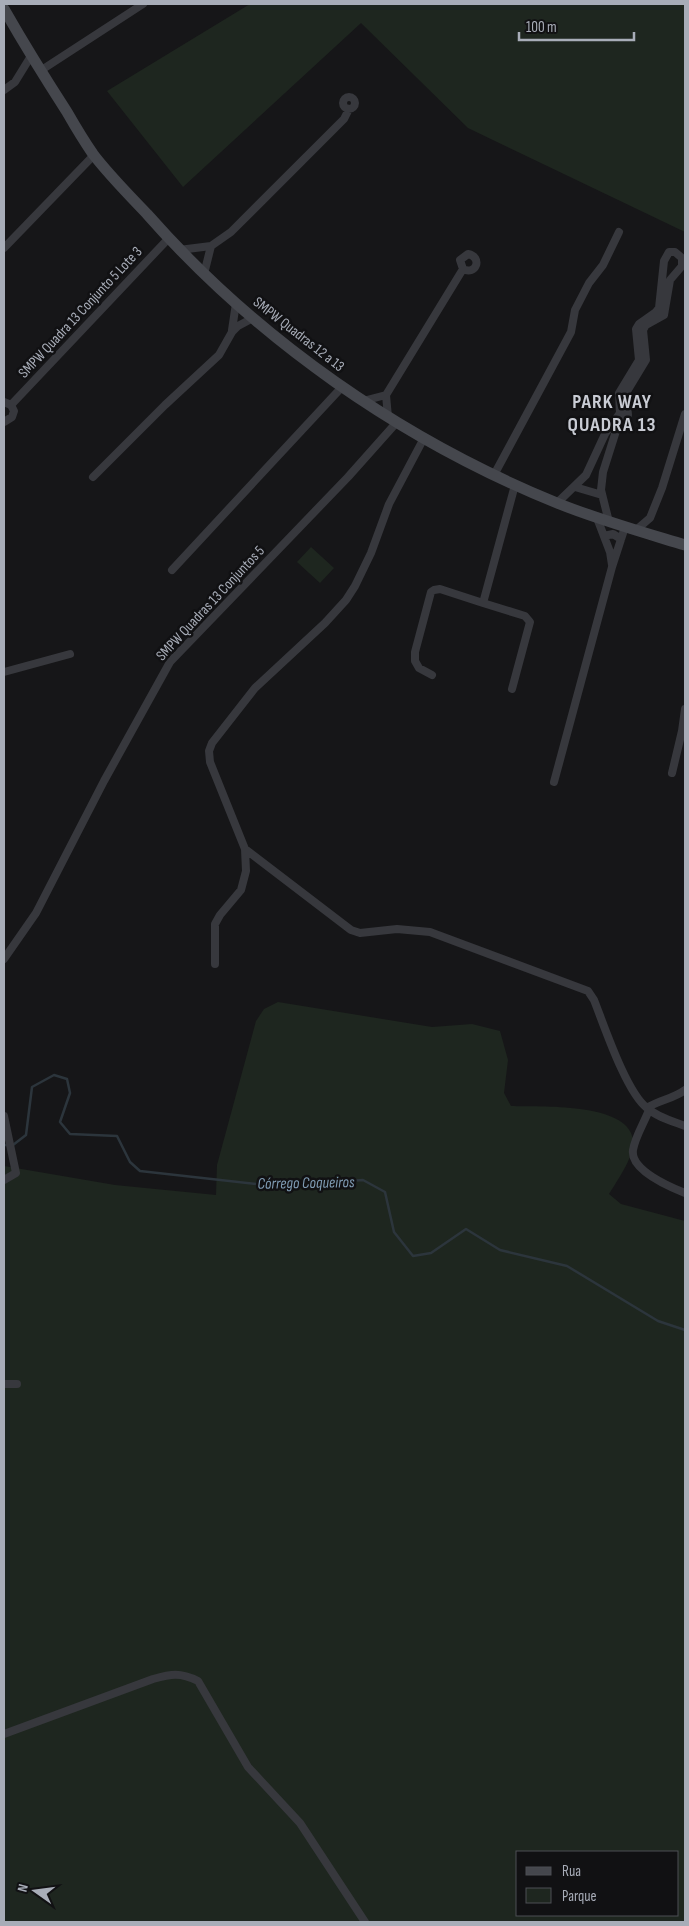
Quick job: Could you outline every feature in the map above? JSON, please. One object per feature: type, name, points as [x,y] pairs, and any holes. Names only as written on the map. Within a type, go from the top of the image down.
[{"type":"street","points":[[40,71],[142,4]]},
{"type":"street","name":"SMPW Quadras 12 a 13","points":[[4,9],[40,71],[94,155],[168,239],[253,318],[342,387],[452,455],[494,476],[557,503],[609,522],[685,545]]},
{"type":"street","points":[[4,90],[15,82],[31,56]]},
{"type":"street","points":[[179,250],[211,246],[231,232],[344,119],[349,109]]},
{"type":"street","points":[[4,248],[94,155]]},
{"type":"street","points":[[494,476],[571,332],[575,310],[589,283],[600,269],[619,232]]},
{"type":"street","name":"SMPW Quadra 13 Conjunto 5 Lote 3","points":[[4,422],[10,420],[14,414],[7,403],[168,239]]},
{"type":"street","points":[[204,274],[211,246]]},
{"type":"street","points":[[557,503],[590,469],[608,430],[620,413],[619,394],[639,360],[636,329],[639,324],[660,308],[665,257],[669,252],[675,252],[682,258],[682,266],[670,280],[664,315],[646,325],[643,330],[646,360],[626,396],[628,415],[618,427],[606,459],[601,483],[602,496],[609,522]]},
{"type":"street","points":[[363,401],[386,395],[463,269]]},
{"type":"street","points":[[232,332],[236,303]]},
{"type":"street","points":[[93,477],[164,405],[219,355],[232,332],[245,321],[253,318]]},
{"type":"street","points":[[172,570],[342,387]]},
{"type":"street","points":[[386,395],[392,419]]},
{"type":"street","points":[[657,536],[650,518],[685,414]]},
{"type":"street","name":"SMPW Quadras 13 Conjuntos 5","points":[[4,959],[36,913],[104,781],[170,662],[348,477],[392,419]]},
{"type":"street","points":[[215,964],[215,924],[241,890],[246,871],[245,849],[210,762],[209,751],[212,743],[255,688],[325,623],[346,600],[371,553],[389,504],[424,438]]},
{"type":"street","points":[[483,603],[515,485]]},
{"type":"street","points":[[574,487],[602,496]]},
{"type":"street","points":[[597,518],[606,540],[612,567]]},
{"type":"street","points":[[606,540],[614,545],[621,540],[630,528],[650,518]]},
{"type":"street","points":[[554,782],[621,540]]},
{"type":"street","points":[[432,675],[419,668],[415,656],[432,592],[440,590],[525,616],[530,622],[512,689]]},
{"type":"street","points":[[4,672],[70,654]]},
{"type":"street","points":[[672,774],[685,709]]},
{"type":"street","points":[[245,849],[351,930],[360,933],[397,929],[430,932],[588,991],[594,1000],[622,1070],[638,1098],[648,1109],[685,1126]]},
{"type":"street","points":[[685,1090],[671,1099],[648,1109],[633,1151],[634,1160],[642,1170],[685,1193]]},
{"type":"street","points":[[4,1116],[16,1173],[4,1180]]},
{"type":"street","points":[[4,1384],[17,1384]]},
{"type":"street","points":[[4,1734],[171,1674],[186,1675],[198,1681],[248,1767],[300,1824],[365,1922]]},
{"type":"green space","points":[[250,4],[685,4],[685,232],[468,128],[361,23],[183,187],[107,91]]},
{"type":"green space","points":[[311,547],[334,568],[320,583],[297,562]]},
{"type":"green space","points":[[278,1002],[432,1027],[472,1024],[500,1031],[508,1060],[504,1093],[511,1106],[580,1109],[615,1118],[627,1127],[633,1139],[633,1145],[625,1167],[609,1194],[621,1204],[685,1221],[685,1922],[4,1922],[4,1166],[115,1185],[216,1195],[217,1165],[256,1021],[264,1009]]},
{"type":"waterway","name":"Córrego Coqueiros","points":[[4,1145],[13,1145],[26,1135],[32,1087],[54,1075],[67,1079],[70,1093],[60,1122],[70,1134],[117,1136],[130,1162],[140,1171],[274,1186],[363,1180],[385,1192],[394,1232],[413,1256],[431,1253],[466,1229],[500,1250],[567,1266],[658,1321],[685,1330]]},
{"type":"district","name":"PARK WAY QUADRA 13","points":[[612,412]]}]
